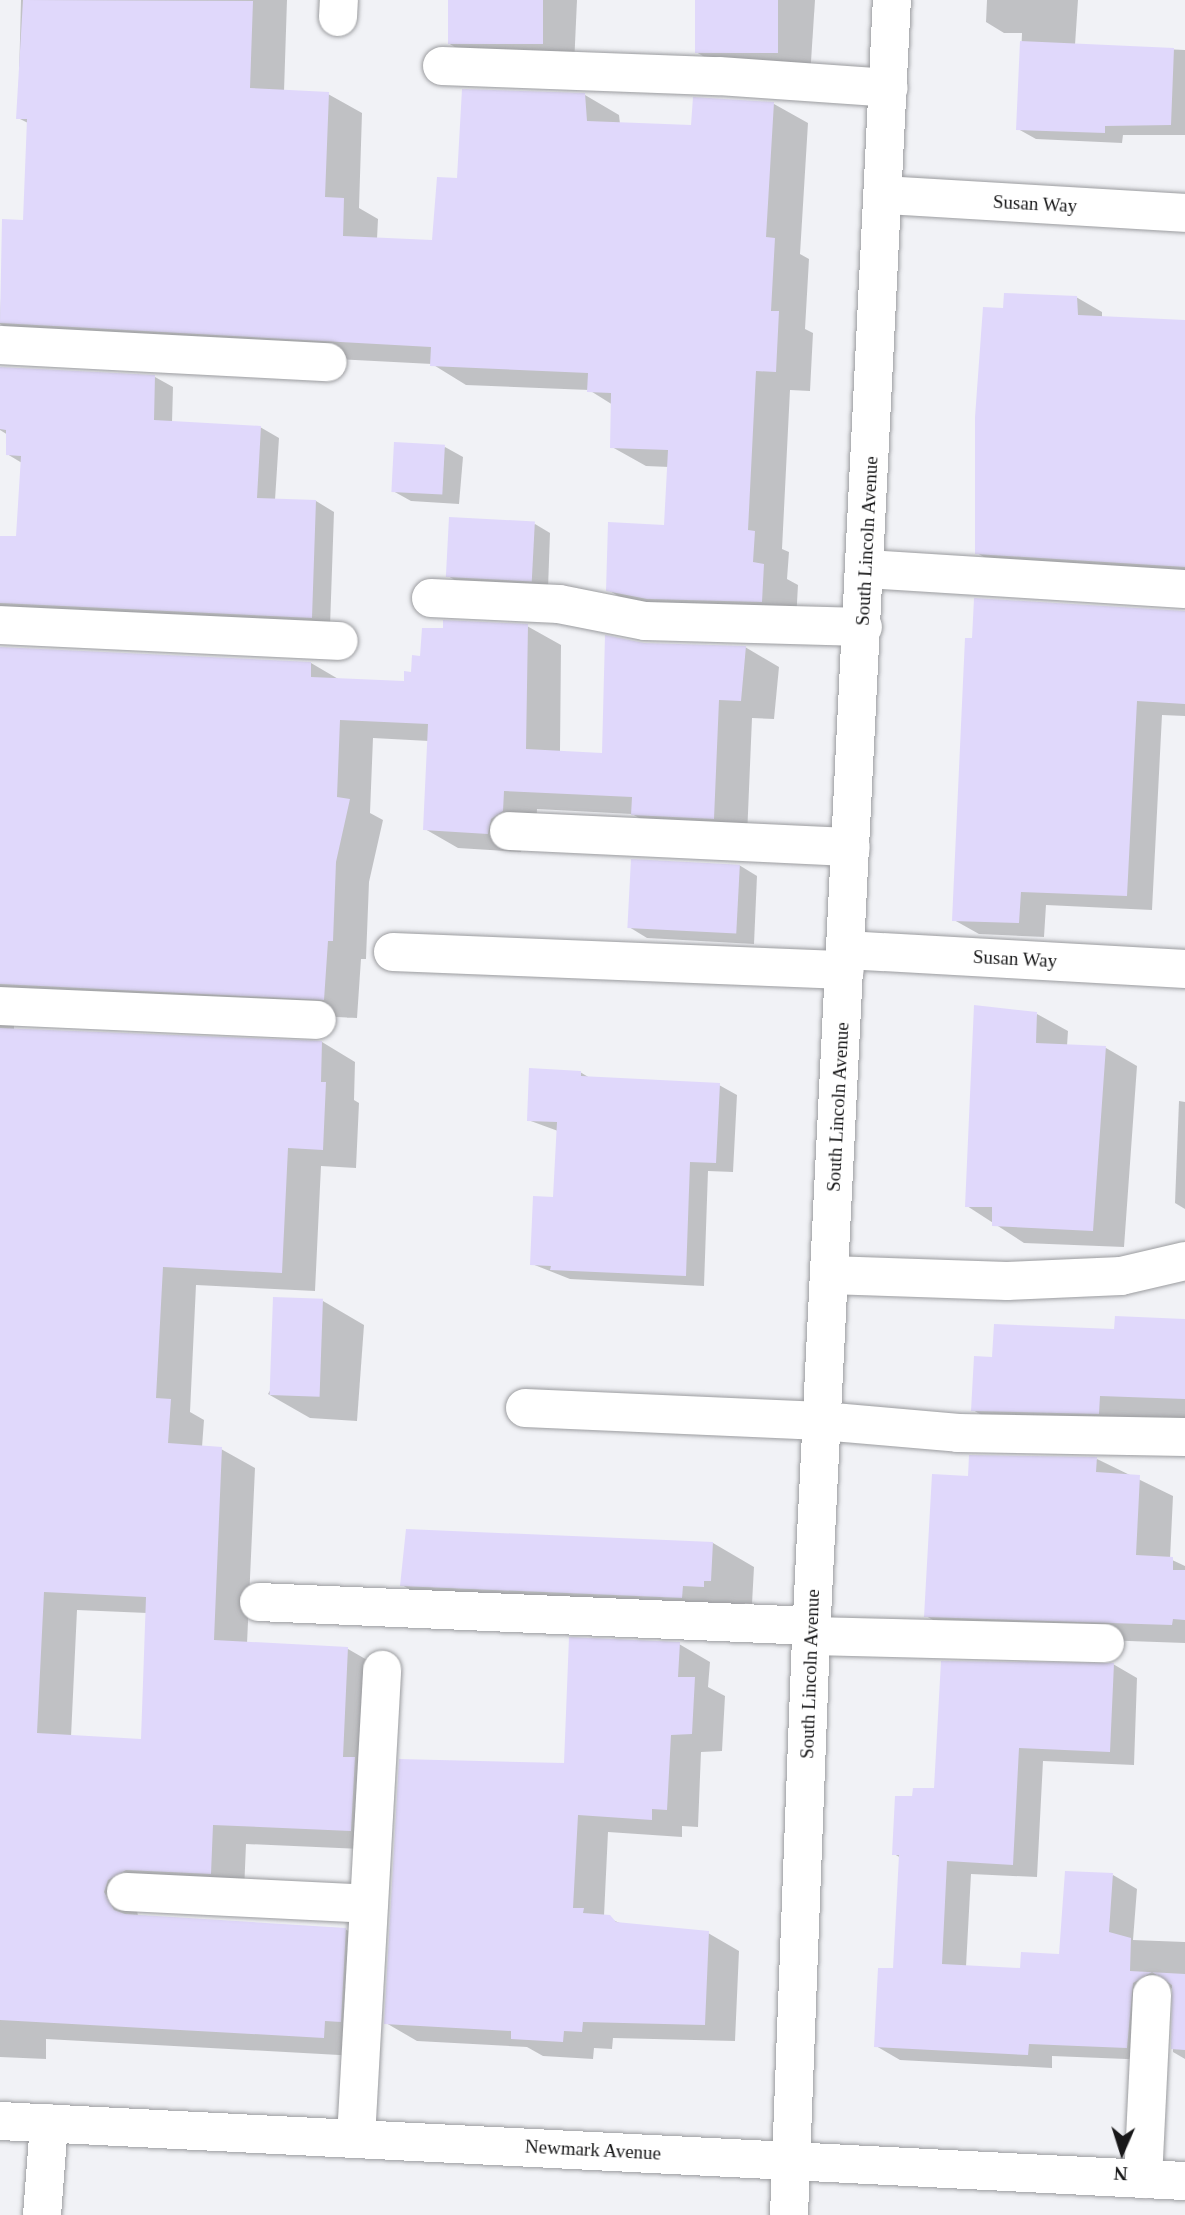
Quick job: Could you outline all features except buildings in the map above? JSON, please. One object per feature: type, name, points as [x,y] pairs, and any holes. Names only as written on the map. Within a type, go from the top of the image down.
[{"type":"street","name":"South Lincoln Avenue","points":[[789,2215],[811,1631],[886,195],[892,0]]},
{"type":"street","points":[[442,66],[719,76],[889,88]]},
{"type":"street","name":"Susan Way","points":[[886,195],[1185,213]]},
{"type":"street","points":[[0,345],[328,362]]},
{"type":"street","points":[[866,569],[1185,589]]},
{"type":"street","points":[[431,598],[559,604],[645,621],[863,628]]},
{"type":"street","points":[[0,625],[339,641]]},
{"type":"street","points":[[509,831],[851,847]]},
{"type":"street","name":"Susan Way","points":[[393,952],[1185,969]]},
{"type":"street","points":[[0,1006],[317,1020]]},
{"type":"street","points":[[829,1275],[1007,1281],[1121,1276],[1185,1262]]},
{"type":"street","points":[[525,1408],[822,1422],[958,1433],[1185,1437]]},
{"type":"street","points":[[258,1602],[811,1631],[1105,1643]]},
{"type":"street","points":[[356,2138],[382,1670]]},
{"type":"street","points":[[126,1892],[369,1904]]},
{"type":"street","points":[[1143,2179],[1152,1994]]},
{"type":"street","name":"Newmark Avenue","points":[[0,2121],[1185,2181]]},
{"type":"street","points":[[42,2215],[49,2123]]}]
